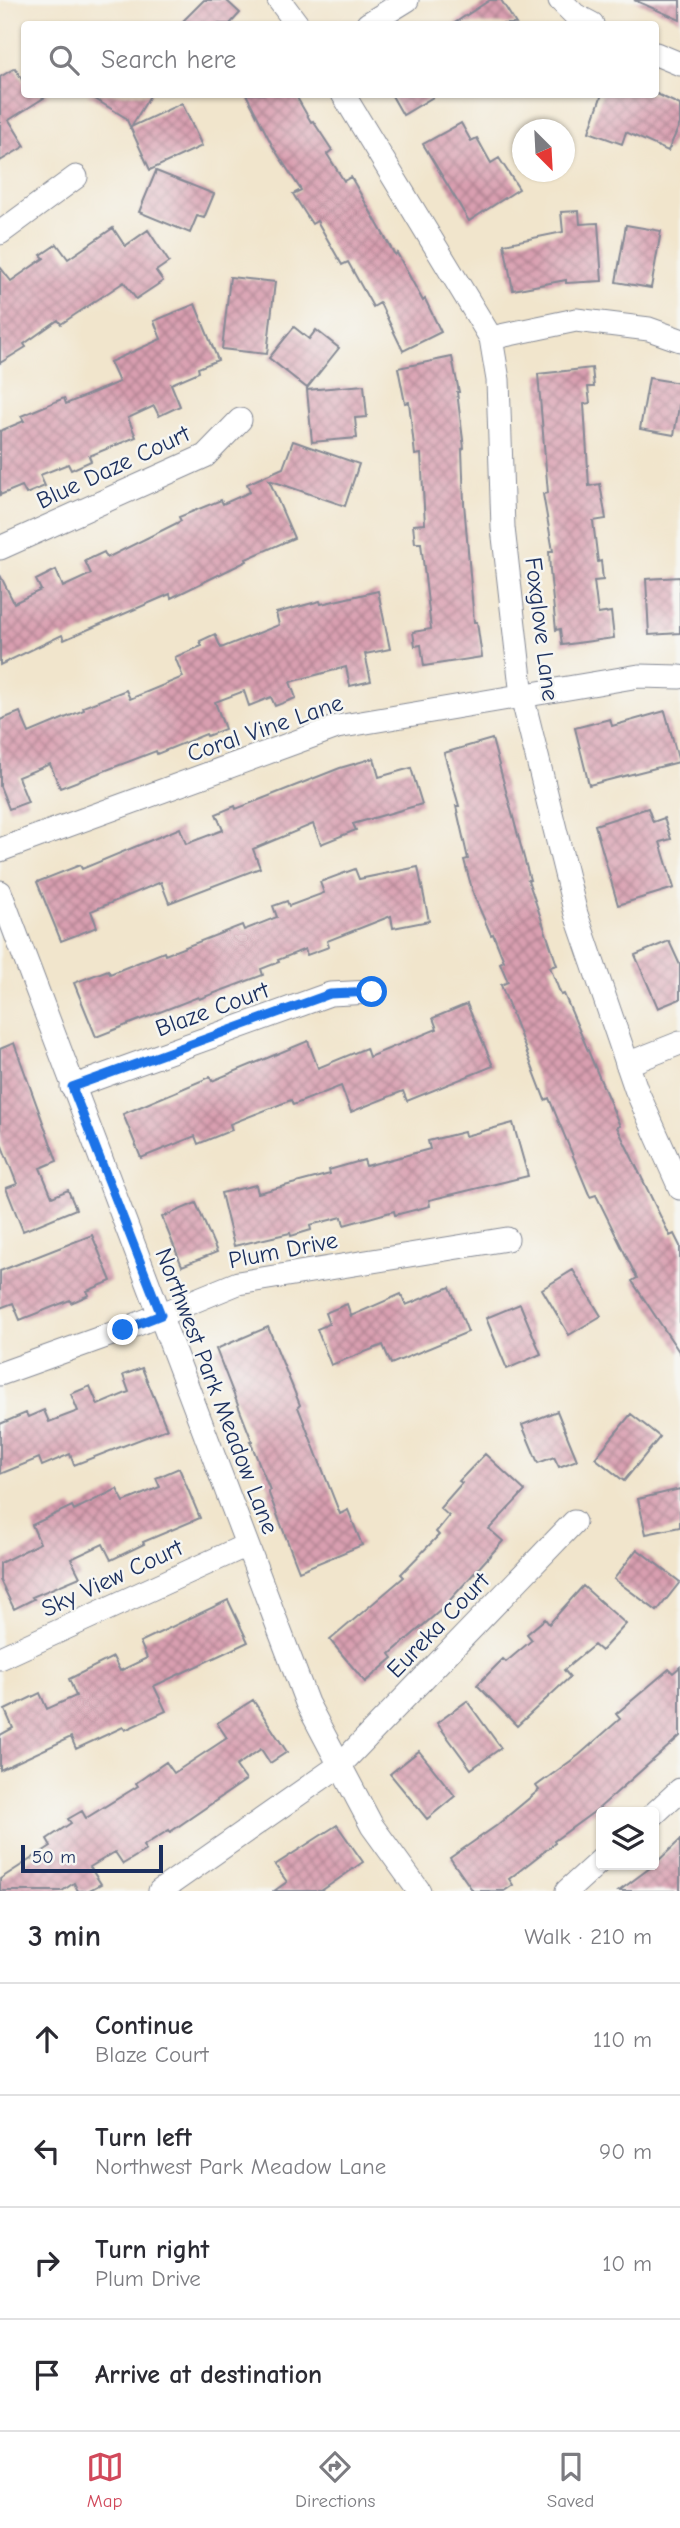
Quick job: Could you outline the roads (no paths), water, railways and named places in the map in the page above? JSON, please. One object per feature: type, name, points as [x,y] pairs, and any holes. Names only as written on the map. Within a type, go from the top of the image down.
[{"type":"street","points":[[279,0],[295,21]]},
{"type":"street","points":[[373,21],[407,0]]},
{"type":"street","points":[[561,0],[575,15],[586,21]]},
{"type":"street","points":[[659,55],[680,64]]},
{"type":"street","name":"Foxglove Lane","points":[[344,98],[491,338],[498,380],[503,528],[522,696],[576,914],[636,1089],[680,1188]]},
{"type":"street","points":[[0,233],[76,177]]},
{"type":"street","points":[[491,338],[576,320],[649,328],[680,340]]},
{"type":"street","name":"Blue Daze Court","points":[[0,548],[205,456],[240,420]]},
{"type":"street","name":"Coral Vine Lane","points":[[0,849],[337,727],[639,676],[680,677]]},
{"type":"street","name":"Northwest Park Meadow Lane","points":[[0,892],[307,1703],[372,1826],[419,1891]]},
{"type":"street","name":"Blaze Court","points":[[72,1087],[330,994],[372,992]]},
{"type":"street","points":[[627,1063],[680,1043]]},
{"type":"street","name":"Plum Drive","points":[[0,1374],[161,1315],[238,1283],[507,1239]]},
{"type":"street","name":"Eureka Court","points":[[160,1891],[340,1765],[574,1522]]},
{"type":"street","name":"Sky View Court","points":[[0,1658],[247,1545]]},
{"type":"street","points":[[659,1809],[680,1790]]},
{"type":"street","points":[[566,1891],[596,1864]]}]
